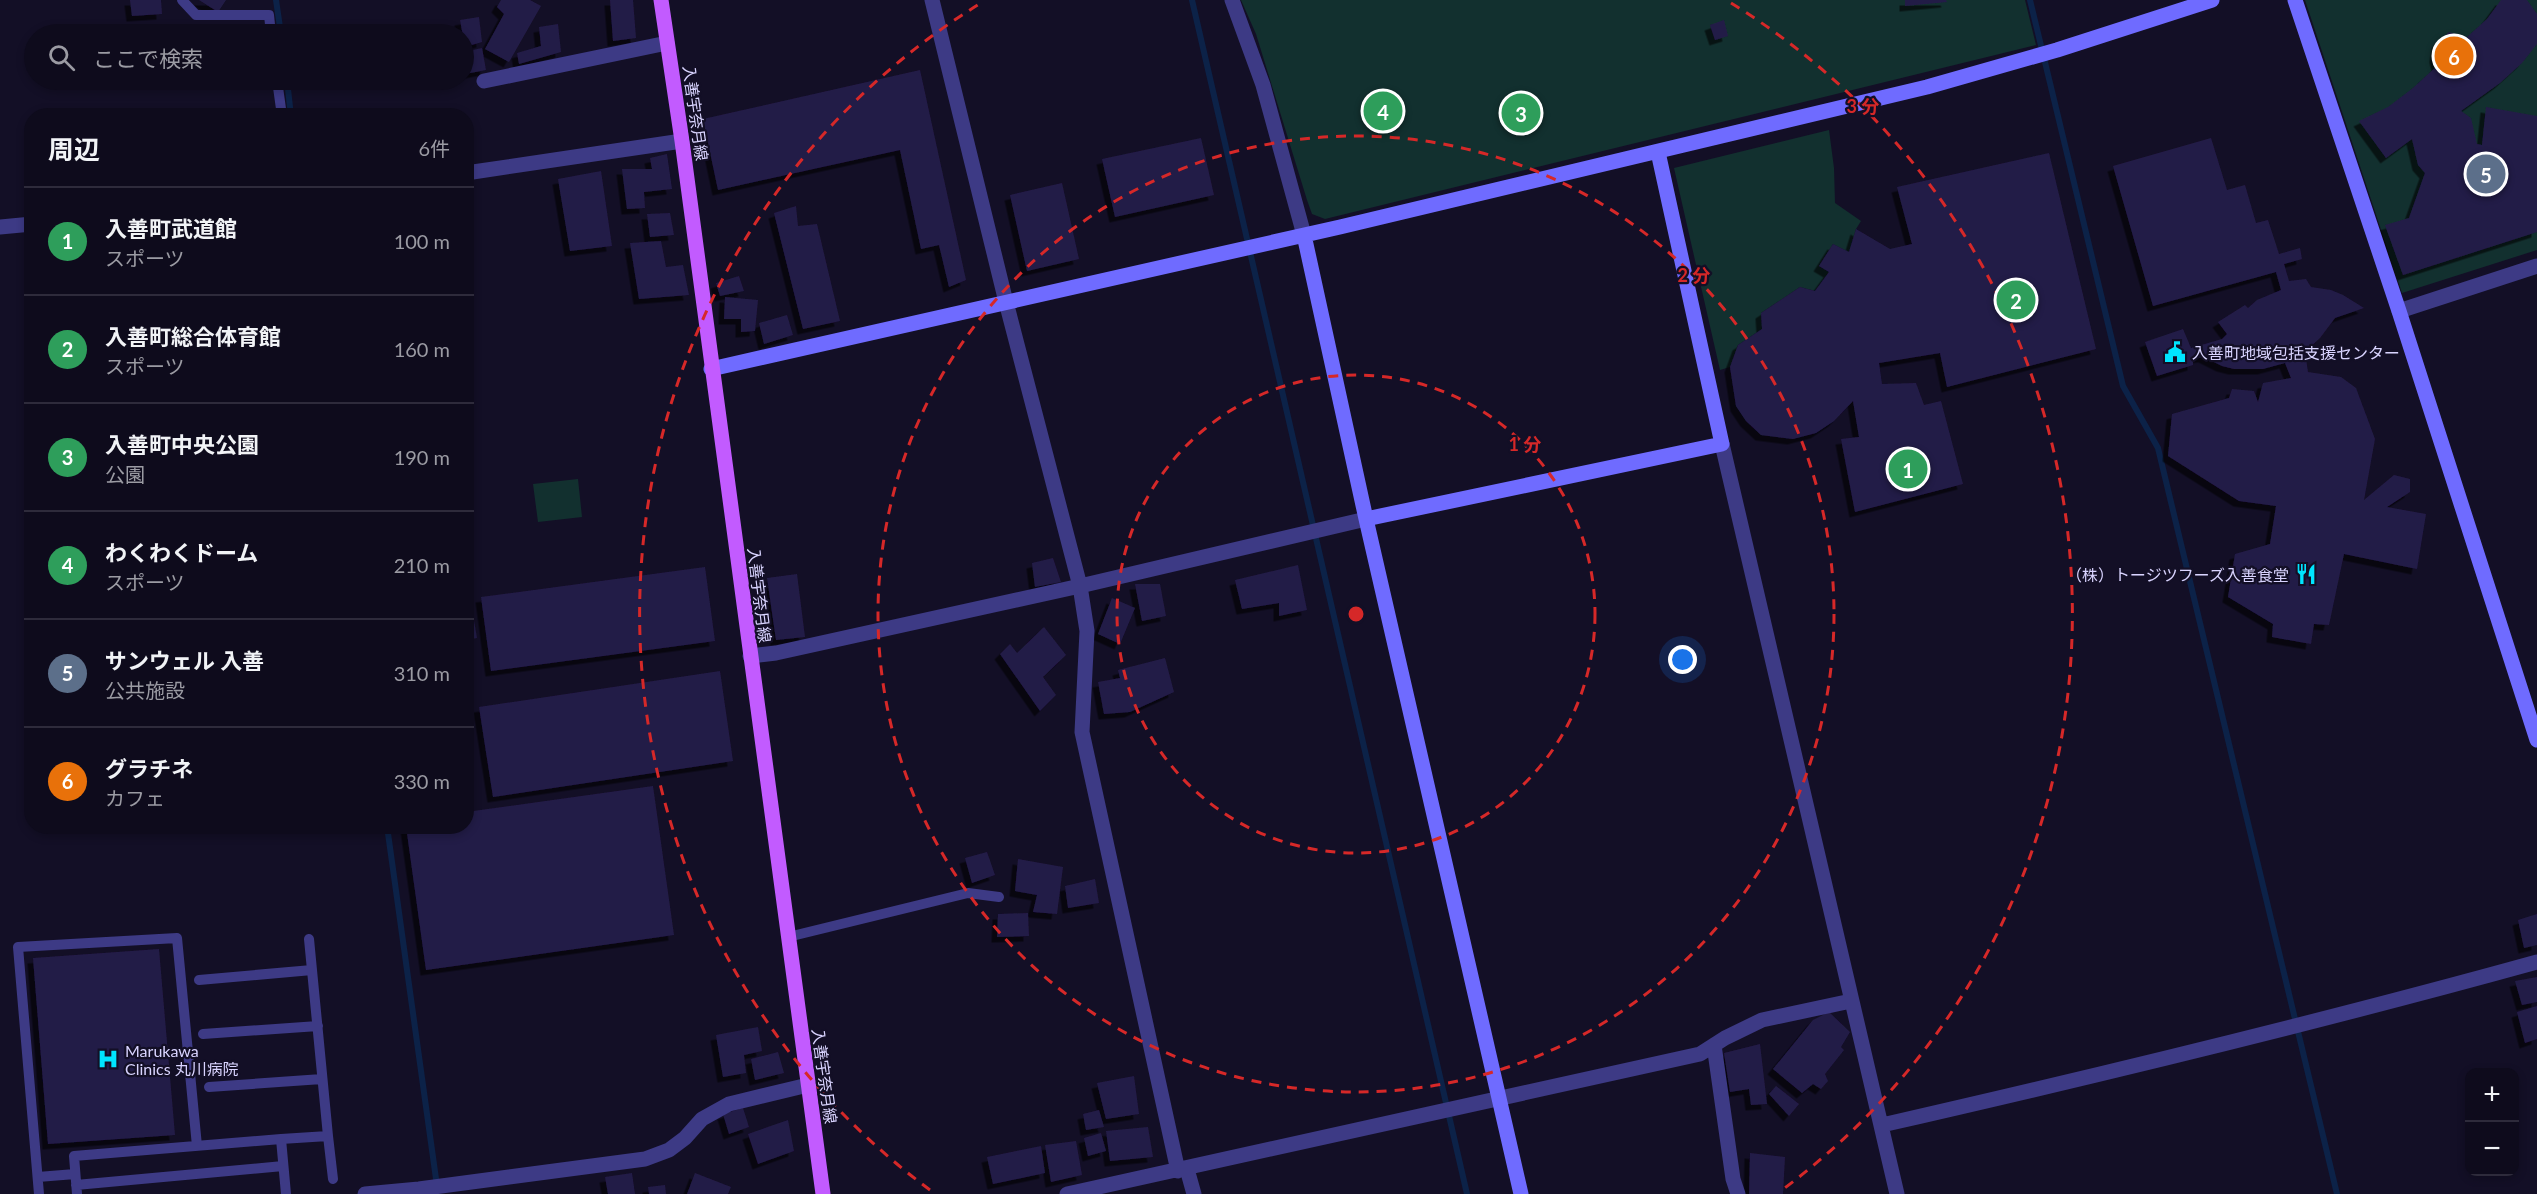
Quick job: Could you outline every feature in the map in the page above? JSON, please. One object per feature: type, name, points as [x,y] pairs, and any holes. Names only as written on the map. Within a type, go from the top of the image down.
[{"type":"main road","name":"入善宇奈月線","points":[[661,0],[682,141],[823,1194]]},
{"type":"street","points":[[932,0],[1006,302],[1080,586],[1087,631],[1082,732],[1183,1170],[1194,1194]]},
{"type":"street","points":[[1232,0],[1263,85],[1304,234],[1366,519],[1521,1194]]},
{"type":"street","points":[[711,369],[1658,152],[1927,87],[2057,51],[2212,0]]},
{"type":"street","points":[[2295,0],[2399,311],[2537,740]]},
{"type":"street","points":[[484,81],[667,43]]},
{"type":"street","points":[[474,172],[682,141]]},
{"type":"street","points":[[1658,152],[1722,444],[1897,1194]]},
{"type":"street","points":[[0,227],[24,225]]},
{"type":"street","points":[[2399,311],[2537,266]]},
{"type":"street","points":[[750,657],[1080,586],[1366,519],[1722,444]]},
{"type":"street","points":[[1882,1125],[2353,1013],[2537,962]]},
{"type":"street","points":[[1067,1194],[1094,1192],[1700,1054],[1762,1020],[1851,1001]]},
{"type":"street","points":[[1714,1045],[1733,1179],[1738,1194]]},
{"type":"street","points":[[365,1194],[645,1159],[669,1150],[685,1138],[702,1119],[729,1104],[808,1085]]},
{"type":"lane","points":[[182,0],[196,15],[268,15],[269,24]]},
{"type":"lane","points":[[278,90],[281,108]]},
{"type":"lane","points":[[788,937],[968,893],[999,897]]},
{"type":"lane","points":[[39,1194],[18,947],[177,938],[197,1146]]},
{"type":"lane","points":[[309,939],[333,1179]]},
{"type":"lane","points":[[199,980],[312,970]]},
{"type":"lane","points":[[203,1034],[318,1026]]},
{"type":"lane","points":[[209,1087],[322,1079]]},
{"type":"lane","points":[[76,1184],[74,1156],[328,1136]]},
{"type":"lane","points":[[281,1139],[286,1194]]},
{"type":"lane","points":[[38,1176],[76,1184],[283,1166]]},
{"type":"green space","points":[[1241,0],[2025,0],[2036,45],[1325,219],[1312,214],[1256,34]]},
{"type":"green space","points":[[2305,0],[2537,0],[2537,250],[2402,293]]},
{"type":"green space","points":[[1829,130],[1834,168],[1835,203],[1861,221],[1849,252],[1833,244],[1819,266],[1829,272],[1815,291],[1800,287],[1761,313],[1762,329],[1738,345],[1730,367],[1720,370],[1674,168]]},
{"type":"green space","points":[[578,479],[582,517],[538,522],[533,484]]},
{"type":"building","points":[[130,0],[161,0],[162,14],[132,16]]},
{"type":"building","points":[[199,0],[226,0],[218,12]]},
{"type":"building","points":[[501,0],[530,0],[541,6],[509,62],[485,49],[504,14],[497,7]]},
{"type":"building","points":[[610,0],[633,0],[636,38],[613,41]]},
{"type":"building","points":[[1905,0],[1946,0],[1947,2],[1905,6]]},
{"type":"building","points":[[2501,0],[2527,0],[2537,14],[2537,44],[2522,63],[2500,83],[2461,111],[2471,118],[2477,144],[2482,145],[2486,107],[2537,116],[2537,232],[2403,275],[2385,225],[2409,218],[2425,173],[2418,165],[2412,139],[2386,158],[2359,121],[2388,107],[2413,88],[2437,66],[2435,57],[2437,43],[2449,32],[2467,37],[2487,19]]},
{"type":"building","points":[[479,17],[482,42],[474,44],[474,24],[461,24],[460,20]]},
{"type":"building","points":[[1724,20],[1728,36],[1715,40],[1710,25]]},
{"type":"building","points":[[558,24],[561,52],[519,64],[517,53],[541,46],[539,27]]},
{"type":"building","points":[[482,48],[486,70],[474,72],[474,50]]},
{"type":"building","points":[[920,70],[966,280],[949,287],[939,245],[921,249],[900,150],[718,190],[703,119]]},
{"type":"building","points":[[1201,138],[1214,195],[1115,217],[1102,159]]},
{"type":"building","points":[[2211,138],[2227,190],[2245,185],[2256,223],[2268,220],[2279,254],[2300,248],[2302,259],[2284,264],[2289,281],[2306,279],[2311,287],[2331,290],[2364,308],[2335,318],[2320,338],[2305,352],[2308,372],[2341,377],[2356,388],[2375,439],[2364,500],[2394,475],[2410,479],[2410,492],[2387,507],[2426,514],[2417,569],[2344,554],[2329,625],[2314,624],[2311,644],[2272,637],[2273,624],[2228,597],[2235,554],[2270,544],[2276,506],[2239,501],[2168,456],[2172,414],[2229,398],[2232,389],[2254,391],[2258,402],[2263,383],[2291,378],[2285,363],[2263,369],[2234,369],[2204,357],[2193,358],[2193,365],[2157,376],[2145,342],[2183,329],[2191,348],[2222,339],[2227,334],[2218,322],[2245,305],[2248,308],[2257,300],[2281,290],[2276,272],[2153,306],[2113,166]]},
{"type":"building","points":[[2049,153],[2096,349],[1947,387],[1940,353],[1879,363],[1882,384],[1916,383],[1924,405],[1941,401],[1963,484],[1855,512],[1841,439],[1859,437],[1853,401],[1834,421],[1816,433],[1793,439],[1761,435],[1746,421],[1736,406],[1730,367],[1738,345],[1762,329],[1761,313],[1800,287],[1815,291],[1829,272],[1819,266],[1833,244],[1849,252],[1856,229],[1890,249],[1912,244],[1897,187]]},
{"type":"building","points":[[667,154],[672,189],[644,192],[645,208],[627,209],[622,169],[652,169],[650,158]]},
{"type":"building","points":[[601,171],[612,246],[570,251],[558,179]]},
{"type":"building","points":[[1062,183],[1079,259],[1027,271],[1010,195]]},
{"type":"building","points":[[796,206],[798,226],[817,224],[840,321],[803,329],[774,213]]},
{"type":"building","points":[[670,213],[674,235],[650,237],[647,214]]},
{"type":"building","points":[[661,241],[666,267],[683,265],[689,295],[639,299],[630,243]]},
{"type":"building","points":[[739,276],[744,291],[720,296],[716,283]]},
{"type":"building","points":[[725,297],[758,300],[755,331],[741,332],[741,319],[724,319]]},
{"type":"building","points":[[787,315],[793,335],[764,344],[759,323]]},
{"type":"building","points":[[1053,558],[1061,582],[1035,587],[1032,563]]},
{"type":"building","points":[[1298,565],[1307,610],[1279,616],[1279,603],[1242,609],[1235,580]]},
{"type":"building","points":[[705,567],[715,641],[491,671],[481,597]]},
{"type":"building","points":[[797,574],[805,637],[776,640],[767,578]]},
{"type":"building","points":[[1135,584],[1160,584],[1166,616],[1142,621]]},
{"type":"building","points":[[1112,598],[1135,608],[1120,644],[1098,634]]},
{"type":"building","points":[[474,621],[477,638],[474,639]]},
{"type":"building","points":[[1044,627],[1066,655],[1043,677],[1056,695],[1040,711],[1000,654],[1010,644],[1017,653]]},
{"type":"building","points":[[1165,658],[1174,692],[1130,712],[1104,714],[1098,682],[1120,678],[1118,670]]},
{"type":"building","points":[[720,671],[733,761],[493,797],[479,707]]},
{"type":"building","points":[[653,786],[674,935],[426,970],[407,834],[474,834],[474,811]]},
{"type":"building","points":[[987,852],[995,875],[972,883],[965,858]]},
{"type":"building","points":[[1018,859],[1063,867],[1057,914],[1033,912],[1037,895],[1015,891]]},
{"type":"building","points":[[1095,879],[1099,903],[1068,908],[1065,886]]},
{"type":"building","points":[[1028,913],[1029,936],[997,937],[998,914]]},
{"type":"building","points":[[2537,914],[2537,945],[2524,948],[2518,920]]},
{"type":"building","points":[[159,949],[175,1135],[48,1144],[33,958]]},
{"type":"building","points":[[2537,977],[2537,1002],[2522,1005],[2515,981]]},
{"type":"building","points":[[2537,1006],[2537,1039],[2525,1043],[2517,1012]]},
{"type":"building","points":[[1829,1012],[1850,1032],[1841,1047],[1844,1050],[1825,1074],[1828,1081],[1821,1089],[1813,1084],[1802,1093],[1773,1069],[1813,1020]]},
{"type":"building","points":[[758,1027],[762,1051],[744,1055],[746,1073],[723,1077],[716,1035]]},
{"type":"building","points":[[1760,1044],[1767,1104],[1751,1105],[1749,1089],[1730,1092],[1724,1053]]},
{"type":"building","points":[[778,1052],[784,1073],[755,1080],[751,1059]]},
{"type":"building","points":[[1134,1076],[1139,1114],[1106,1119],[1097,1083]]},
{"type":"building","points":[[1776,1086],[1799,1104],[1789,1116],[1769,1094]]},
{"type":"building","points":[[743,1108],[749,1127],[729,1134],[723,1114]]},
{"type":"building","points":[[1099,1110],[1104,1127],[1086,1130],[1083,1114]]},
{"type":"building","points":[[788,1120],[794,1151],[758,1164],[748,1134]]},
{"type":"building","points":[[1148,1127],[1153,1157],[1110,1161],[1106,1131]]},
{"type":"building","points":[[1101,1133],[1106,1151],[1088,1156],[1084,1138]]},
{"type":"building","points":[[1076,1141],[1082,1175],[1051,1182],[1045,1145]]},
{"type":"building","points":[[1041,1146],[1045,1173],[993,1184],[987,1157]]},
{"type":"building","points":[[1750,1153],[1785,1157],[1783,1194],[1749,1194]]},
{"type":"building","points":[[632,1173],[635,1194],[608,1194],[605,1177]]},
{"type":"building","points":[[695,1173],[731,1187],[728,1194],[687,1194]]},
{"type":"building","points":[[665,1185],[666,1194],[649,1194],[648,1187]]},
{"type":"waterway","points":[[276,0],[280,24]]},
{"type":"waterway","points":[[1192,0],[1467,1194]]},
{"type":"waterway","points":[[2030,0],[2123,386],[2158,448],[2337,1194]]},
{"type":"waterway","points":[[288,90],[290,108]]},
{"type":"waterway","points":[[388,834],[437,1186]]},
{"type":"place","name":"グラチネ","points":[[2454,56]]},
{"type":"place","name":"わくわくドーム","points":[[1383,111]]},
{"type":"place","name":"入善町中央公園","points":[[1521,113]]},
{"type":"place","name":"サンウェル 入善","points":[[2486,174]]},
{"type":"place","name":"入善町総合体育館","points":[[2016,300]]},
{"type":"place","name":"入善町地域包括支援センター","points":[[2175,352]]},
{"type":"place","name":"入善町武道館","points":[[1908,469]]},
{"type":"place","name":"（株）トージツフーズ入善食堂","points":[[2306,574]]},
{"type":"place","name":"Marukawa Clinics 丸川病院","points":[[108,1059]]}]
